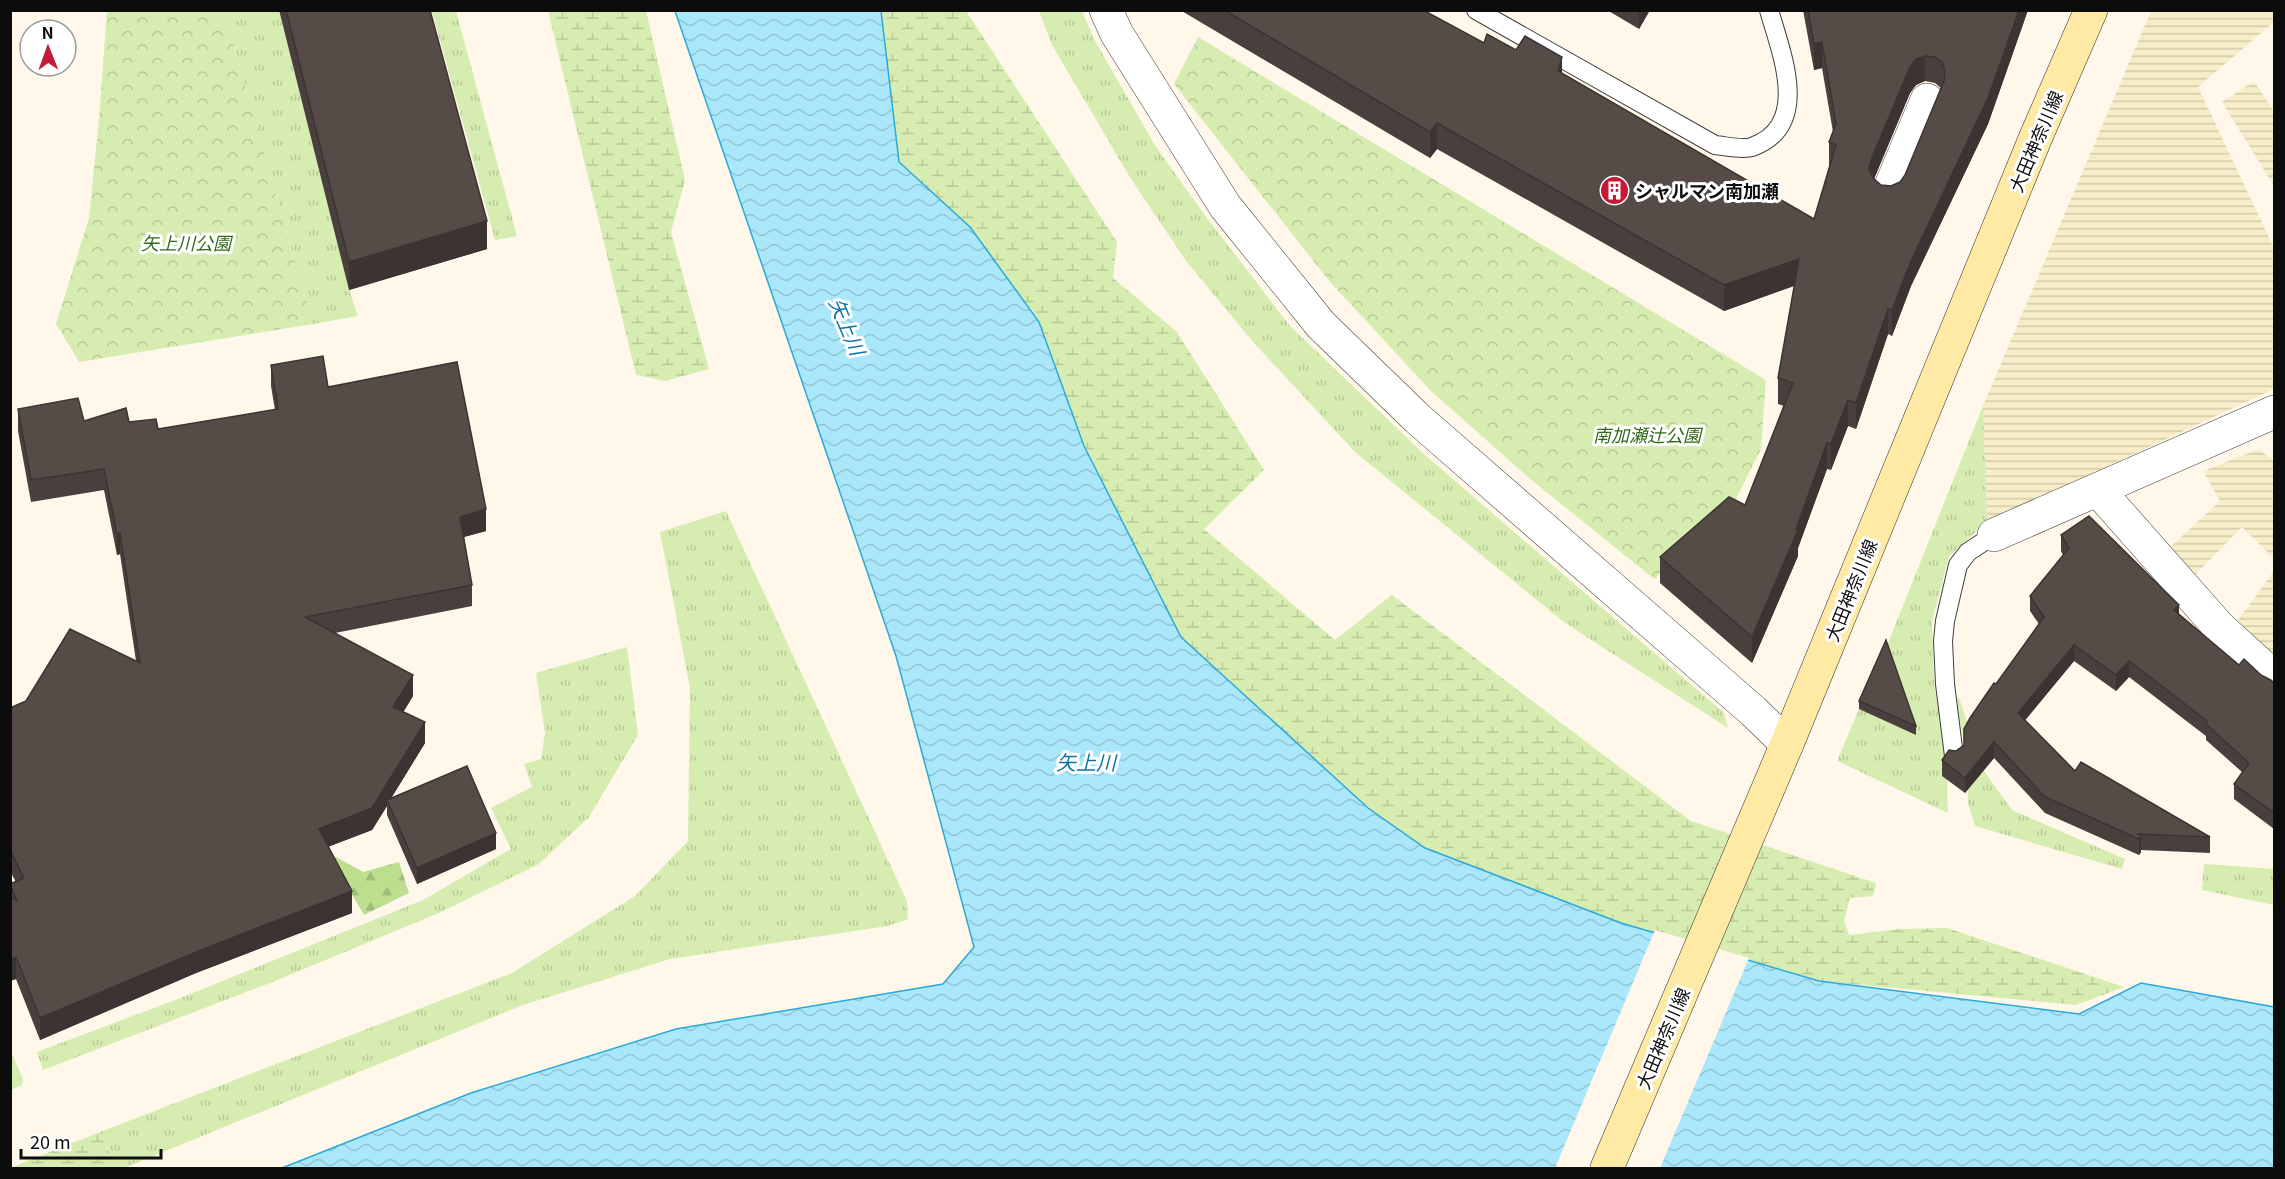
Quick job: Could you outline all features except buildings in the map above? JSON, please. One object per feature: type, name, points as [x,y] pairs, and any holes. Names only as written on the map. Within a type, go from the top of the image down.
[{"type":"main road","name":"大田神奈川線","points":[[1607,1168],[1772,780],[2031,150],[2091,10]]},
{"type":"street","points":[[1106,10],[1117,34],[1225,206],[1321,324],[1418,419],[1753,711],[1787,744]]},
{"type":"street","points":[[1888,193],[1927,100]]},
{"type":"street","points":[[1994,535],[2274,412]]},
{"type":"street","points":[[2098,489],[2219,627],[2274,677]]},
{"type":"lane","points":[[1476,10],[1715,145],[1750,148],[1774,135],[1788,107],[1787,73],[1768,10]]},
{"type":"lane","points":[[1954,756],[1945,684],[1944,621],[1958,565],[1968,552],[1994,535]]},
{"type":"shaded area","points":[[2151,11],[2274,11],[2274,22],[2198,87],[2274,248],[2274,389],[1987,522],[1983,406]]},
{"type":"shaded area","points":[[2254,81],[2274,112],[2274,186],[2222,102]]},
{"type":"shaded area","points":[[2259,449],[2274,461],[2274,559],[2242,527],[2191,579],[2168,549],[2220,501],[2203,471]]},
{"type":"shaded area","points":[[2274,571],[2274,654],[2271,657],[2235,624]]},
{"type":"green space","name":"矢上川公園","points":[[107,11],[224,11],[313,324],[79,362],[56,324],[89,218]]},
{"type":"green space","points":[[224,11],[279,11],[349,290],[358,316],[313,324]]},
{"type":"green space","points":[[432,11],[456,11],[517,236],[495,240]]},
{"type":"green space","points":[[548,11],[646,11],[685,180],[671,232],[709,369],[665,381],[636,375]]},
{"type":"green space","points":[[881,11],[966,11],[1117,242],[1113,278],[1177,332],[1264,470],[1204,529],[1335,640],[1392,595],[1691,821],[1876,883],[1873,896],[1850,898],[1844,921],[1849,935],[1898,929],[1947,928],[2124,987],[2076,1005],[1819,981],[1621,923],[1425,848],[1368,808],[1181,637],[1084,446],[1039,322],[970,227],[899,162]]},
{"type":"green space","points":[[1039,11],[1082,11],[1095,41],[1156,147],[1290,326],[1425,455],[1724,713],[1728,728],[1565,623],[1355,452],[1253,342],[1186,261],[1131,179],[1052,45]]},
{"type":"green space","name":"南加瀬辻公園","points":[[1198,37],[1766,380],[1761,449],[1730,511],[1654,579],[1529,478],[1431,391],[1330,282],[1174,84]]},
{"type":"green space","points":[[1983,406],[1987,522],[1949,556],[1932,622],[1934,683],[1946,754],[1948,813],[1837,761],[1859,709],[1915,734],[1886,648]]},
{"type":"green space","points":[[726,511],[907,901],[908,919],[888,926],[670,959],[523,1005],[124,1168],[116,1168],[100,1132],[512,973],[635,896],[688,841],[690,688],[660,532]]},
{"type":"green space","points":[[627,647],[638,735],[589,817],[539,864],[439,913],[270,983],[43,1070],[37,1052],[178,999],[423,900],[511,849],[491,808],[532,787],[524,764],[541,759],[545,733],[536,673]]},
{"type":"green space","points":[[1955,698],[1959,698],[1984,771],[2012,810],[2125,859],[2122,869],[1975,826],[1968,803],[1967,757]]},
{"type":"green space","points":[[336,857],[363,872],[399,862],[409,893],[364,915],[339,872],[324,863]]},
{"type":"green space","points":[[2204,864],[2274,869],[2274,905],[2202,890]]},
{"type":"green space","points":[[13,1056],[23,1079],[22,1085],[11,1090],[11,1057]]},
{"type":"green space","points":[[100,1132],[116,1168],[12,1168],[20,1164]]},
{"type":"water","name":"矢上川","points":[[675,11],[881,11],[899,162],[970,227],[1039,322],[1084,446],[1181,637],[1368,808],[1425,848],[1621,923],[1819,981],[2079,1014],[2141,983],[2274,1007],[2274,1168],[282,1168],[471,1093],[676,1029],[943,984],[974,947],[896,656]]},
{"type":"pier","points":[[1655,930],[1749,958],[1660,1168],[1555,1168]]},
{"type":"place","name":"シャルマン南加瀬","points":[[1614,190]]}]
